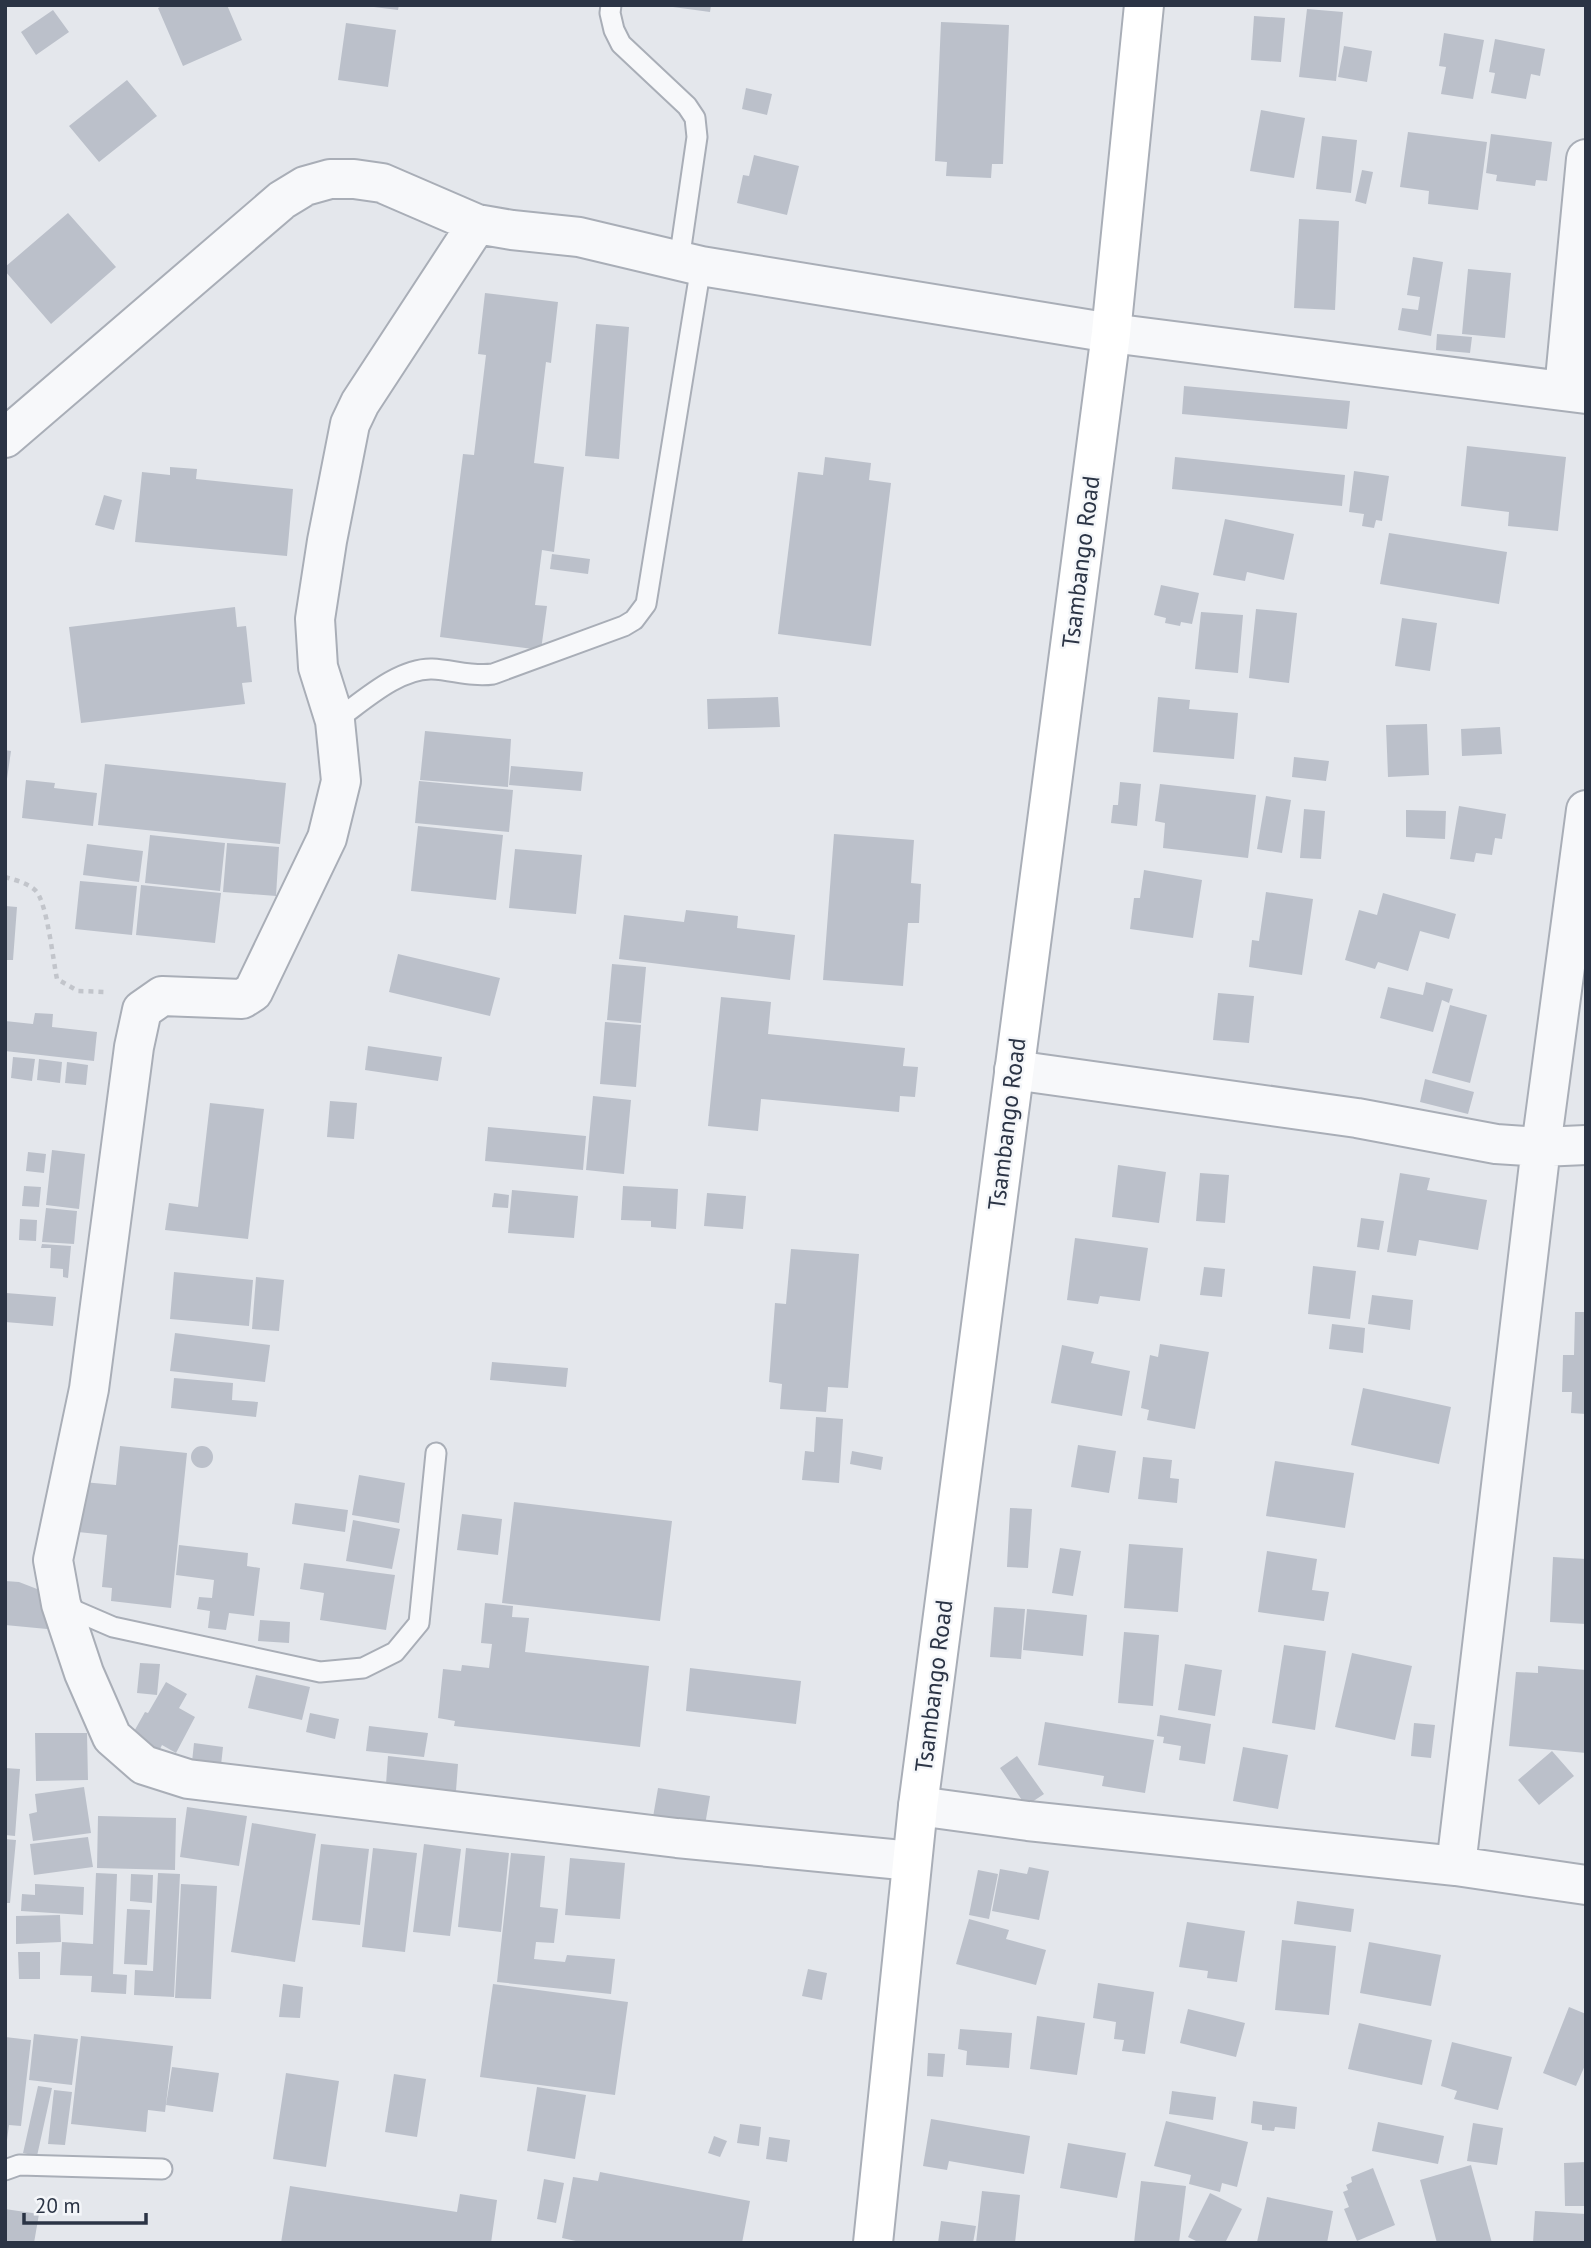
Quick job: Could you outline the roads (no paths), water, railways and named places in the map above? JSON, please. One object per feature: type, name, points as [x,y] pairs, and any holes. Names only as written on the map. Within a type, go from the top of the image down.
[{"type":"street","name":"Tsambango Road","points":[[873,2243],[918,1806],[1111,333],[1144,5]]},
{"type":"street","points":[[5,438],[282,200],[305,186],[330,179],[382,183],[477,224],[579,237],[690,264],[1111,333],[1575,392],[1586,159]]},
{"type":"street","points":[[477,224],[360,403],[350,424],[315,619],[318,667],[335,721],[341,781],[327,838],[253,992],[242,999],[162,996],[142,1010],[134,1047],[89,1390],[53,1560],[61,1604],[83,1673],[112,1737],[144,1765],[188,1779],[677,1838],[912,1861]]},
{"type":"street","points":[[1456,1866],[1541,1147],[1586,810]]},
{"type":"street","points":[[1014,1070],[1357,1118],[1496,1144],[1541,1147],[1586,1145]]},
{"type":"street","points":[[918,1806],[1028,1821],[1456,1866],[1586,1885]]},
{"type":"lane","points":[[335,721],[398,677],[430,669],[493,674],[624,626],[641,613],[646,604],[690,264],[697,137],[695,118],[687,106],[621,44],[614,30],[611,5]]},
{"type":"lane","points":[[61,1604],[113,1627],[320,1672],[363,1668],[395,1652],[419,1623],[436,1453]]},
{"type":"lane","points":[[5,2170],[19,2165],[162,2169]]}]
